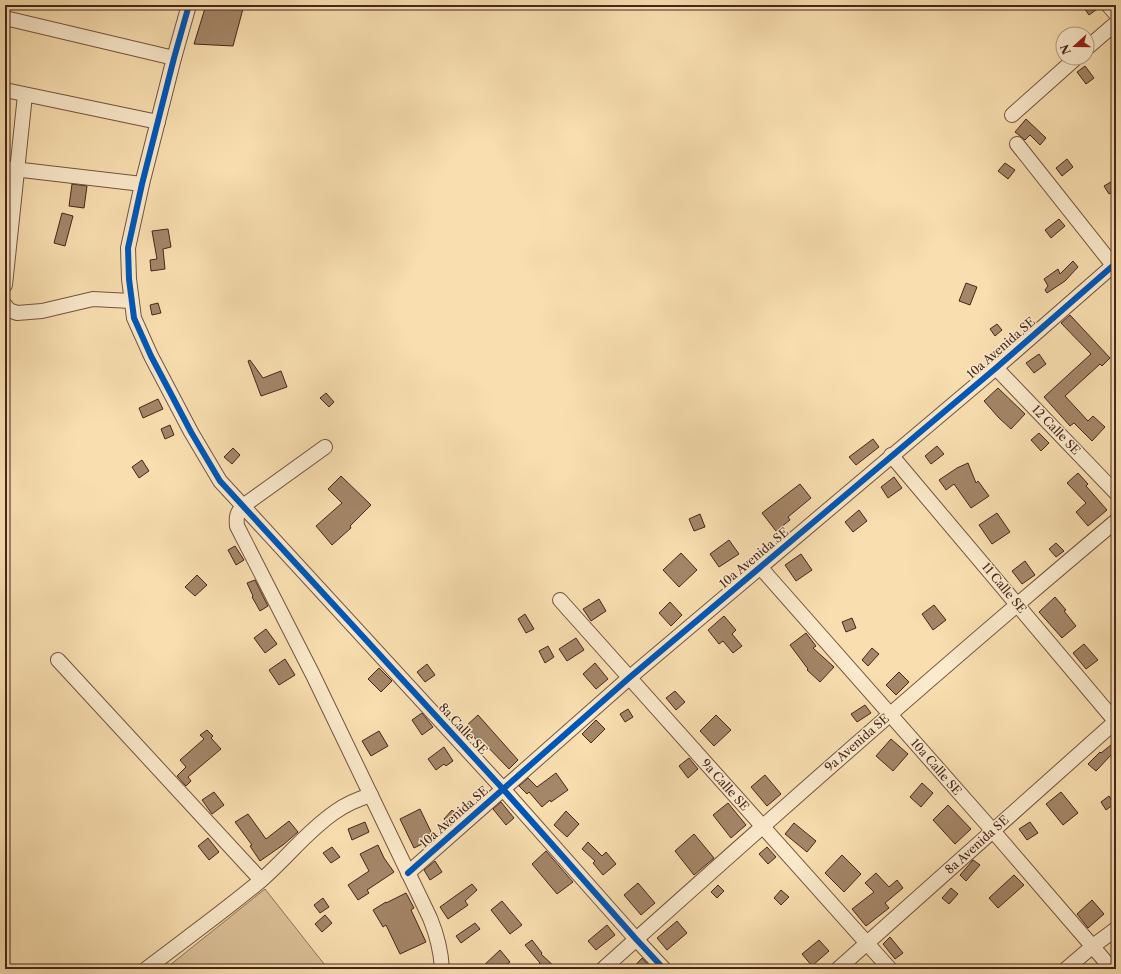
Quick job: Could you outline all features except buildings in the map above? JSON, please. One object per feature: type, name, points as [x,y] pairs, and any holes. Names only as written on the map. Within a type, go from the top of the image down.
[{"type":"street","name":"8a Calle SE","points":[[189,5],[142,184],[128,248],[129,279],[134,318],[151,356],[191,432],[220,481],[503,789],[664,969]]},
{"type":"street","points":[[1108,5],[1116,14]]},
{"type":"street","points":[[5,18],[174,58]]},
{"type":"street","points":[[1095,41],[1116,23]]},
{"type":"street","points":[[1012,115],[1067,66]]},
{"type":"street","points":[[5,90],[158,122]]},
{"type":"street","points":[[5,285],[12,169],[25,95]]},
{"type":"street","points":[[1017,144],[1115,266]]},
{"type":"street","points":[[12,169],[142,184]]},
{"type":"street","name":"10a Avenida SE","points":[[408,873],[629,678],[1115,266]]},
{"type":"street","points":[[6,309],[17,313],[42,311],[93,299],[131,301]]},
{"type":"street","name":"12 Calle SE","points":[[996,368],[1116,493]]},
{"type":"street","points":[[325,447],[243,506],[238,511],[236,526],[313,675],[430,918],[438,938],[442,963],[452,969]]},
{"type":"street","name":"11 Calle SE","points":[[891,455],[1116,721]]},
{"type":"street","name":"9a Avenida SE","points":[[603,969],[762,826],[1017,604],[1116,521]]},
{"type":"street","name":"10a Calle SE","points":[[760,567],[993,831],[1112,969]]},
{"type":"street","name":"9a Calle SE","points":[[560,600],[890,969]]},
{"type":"street","points":[[58,660],[261,880]]},
{"type":"street","name":"8a Avenida SE","points":[[838,969],[1116,721]]},
{"type":"street","points":[[146,969],[220,914],[261,880],[321,823],[335,812],[353,801],[371,795]]},
{"type":"street","points":[[1066,969],[1116,929]]},
{"type":"shaded area","points":[[265,889],[328,969],[165,969]]},
{"type":"cycle path","points":[[189,5],[142,184],[128,248],[129,279],[134,318],[151,356],[191,432],[220,481],[503,789],[664,969]]},
{"type":"cycle path","points":[[408,873],[629,678],[996,368],[1116,263]]}]
